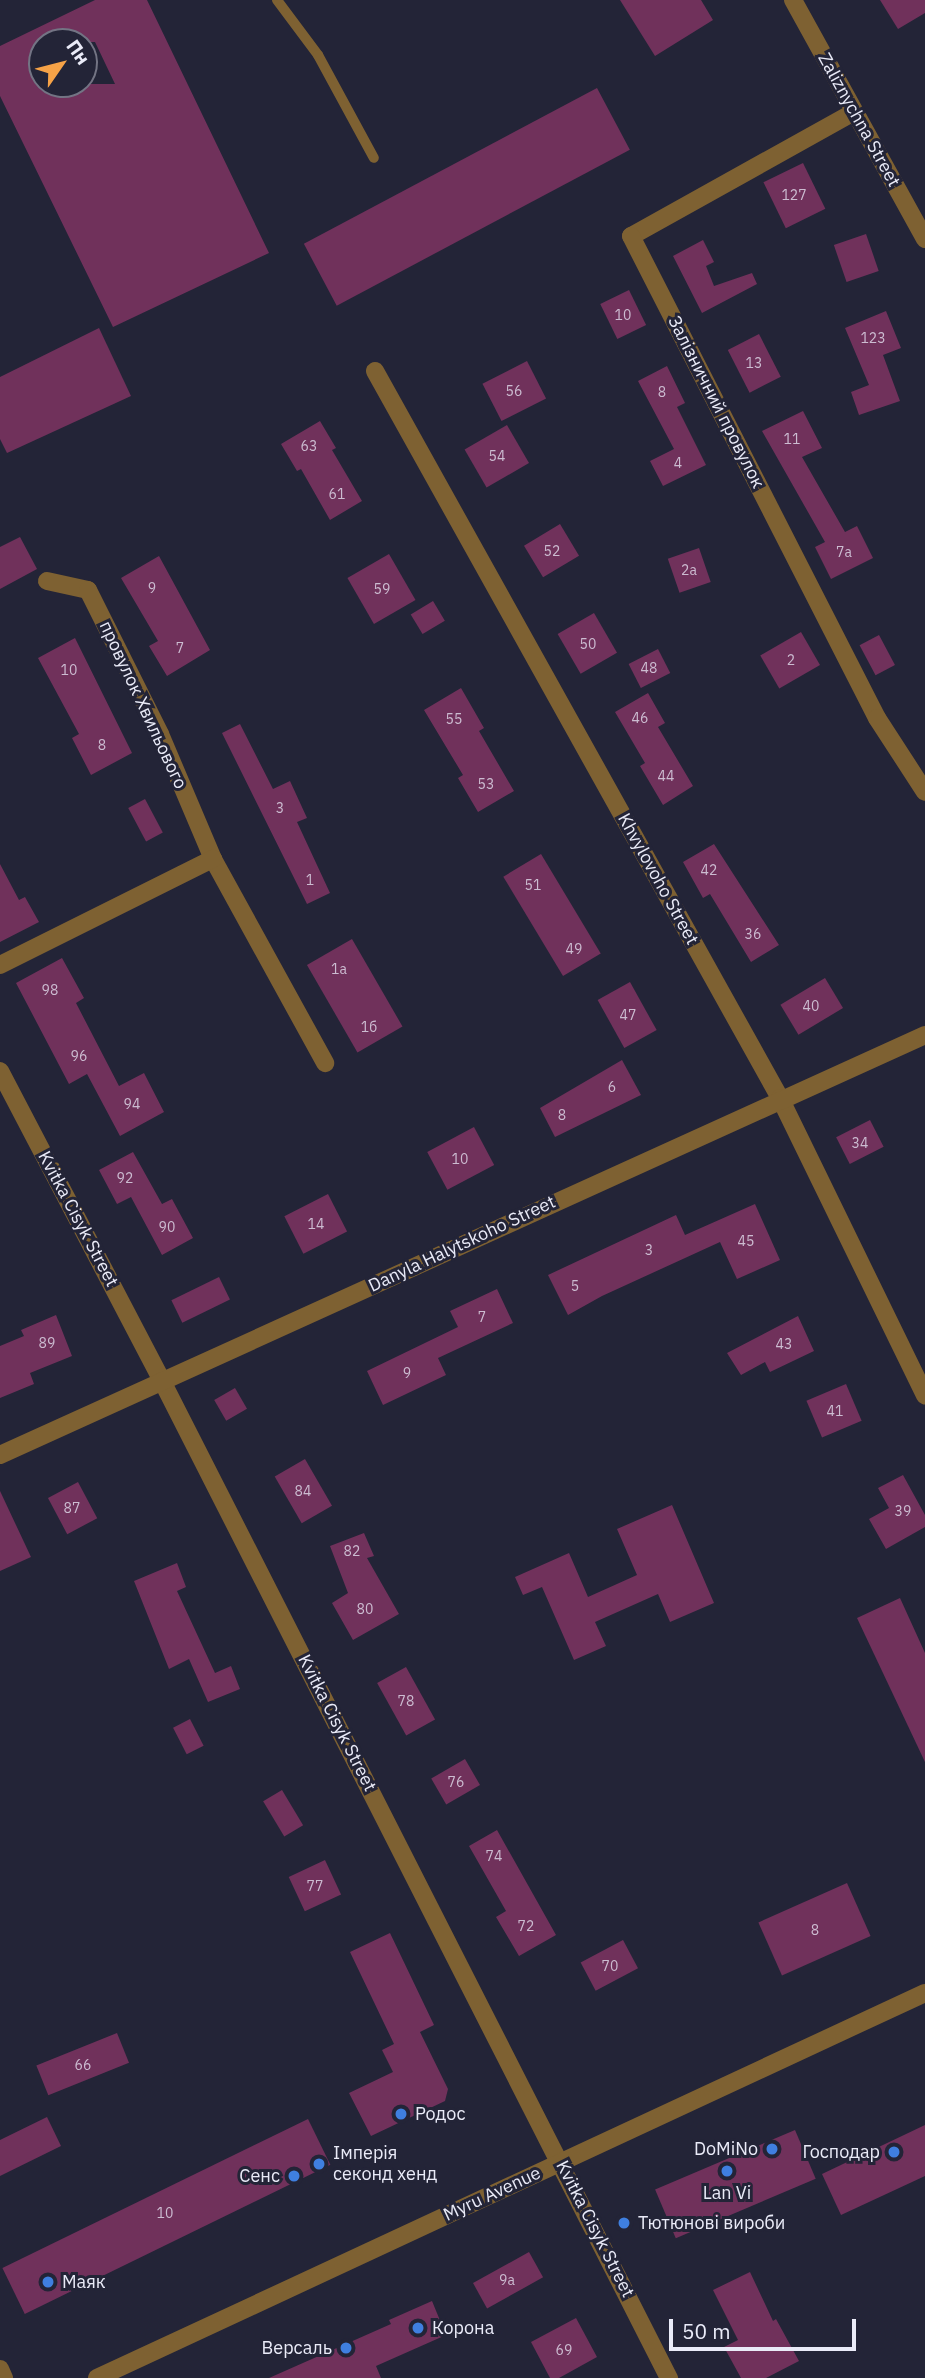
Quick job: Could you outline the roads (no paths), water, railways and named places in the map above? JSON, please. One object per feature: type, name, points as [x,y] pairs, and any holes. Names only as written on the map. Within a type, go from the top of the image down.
[{"type":"street","name":"Zaliznychna Street","points":[[793,0],[925,239]]},
{"type":"street","name":"Залізничний провулок","points":[[855,112],[631,236],[877,718],[925,792]]},
{"type":"street","name":"Khvylovoho Street","points":[[375,371],[780,1098],[925,1395]]},
{"type":"street","name":"провулок Хвильового","points":[[47,581],[88,590],[160,734],[213,859],[326,1063]]},
{"type":"street","points":[[0,965],[213,859]]},
{"type":"street","name":"Danyla Halytskoho Street","points":[[0,1455],[780,1098],[925,1035]]},
{"type":"street","name":"Kvitka Cisyk Street","points":[[0,1072],[162,1381],[669,2378]]},
{"type":"street","name":"Myru Avenue","points":[[97,2378],[925,1993]]},
{"type":"street","points":[[0,2369],[4,2378]]},
{"type":"lane","points":[[277,0],[318,55],[374,158]]},
{"type":"place","name":"Родос","points":[[401,2114]]},
{"type":"place","name":"DoMiNo","points":[[772,2149]]},
{"type":"place","name":"Господар","points":[[894,2152]]},
{"type":"place","name":"Імперія секонд хенд","points":[[319,2164]]},
{"type":"place","name":"Lan Vi","points":[[727,2171]]},
{"type":"place","name":"Сенс","points":[[294,2176]]},
{"type":"place","name":"Тютюнові вироби","points":[[624,2223]]},
{"type":"place","name":"Маяк","points":[[48,2282]]},
{"type":"place","name":"Корона","points":[[418,2328]]},
{"type":"place","name":"Версаль","points":[[346,2348]]}]
